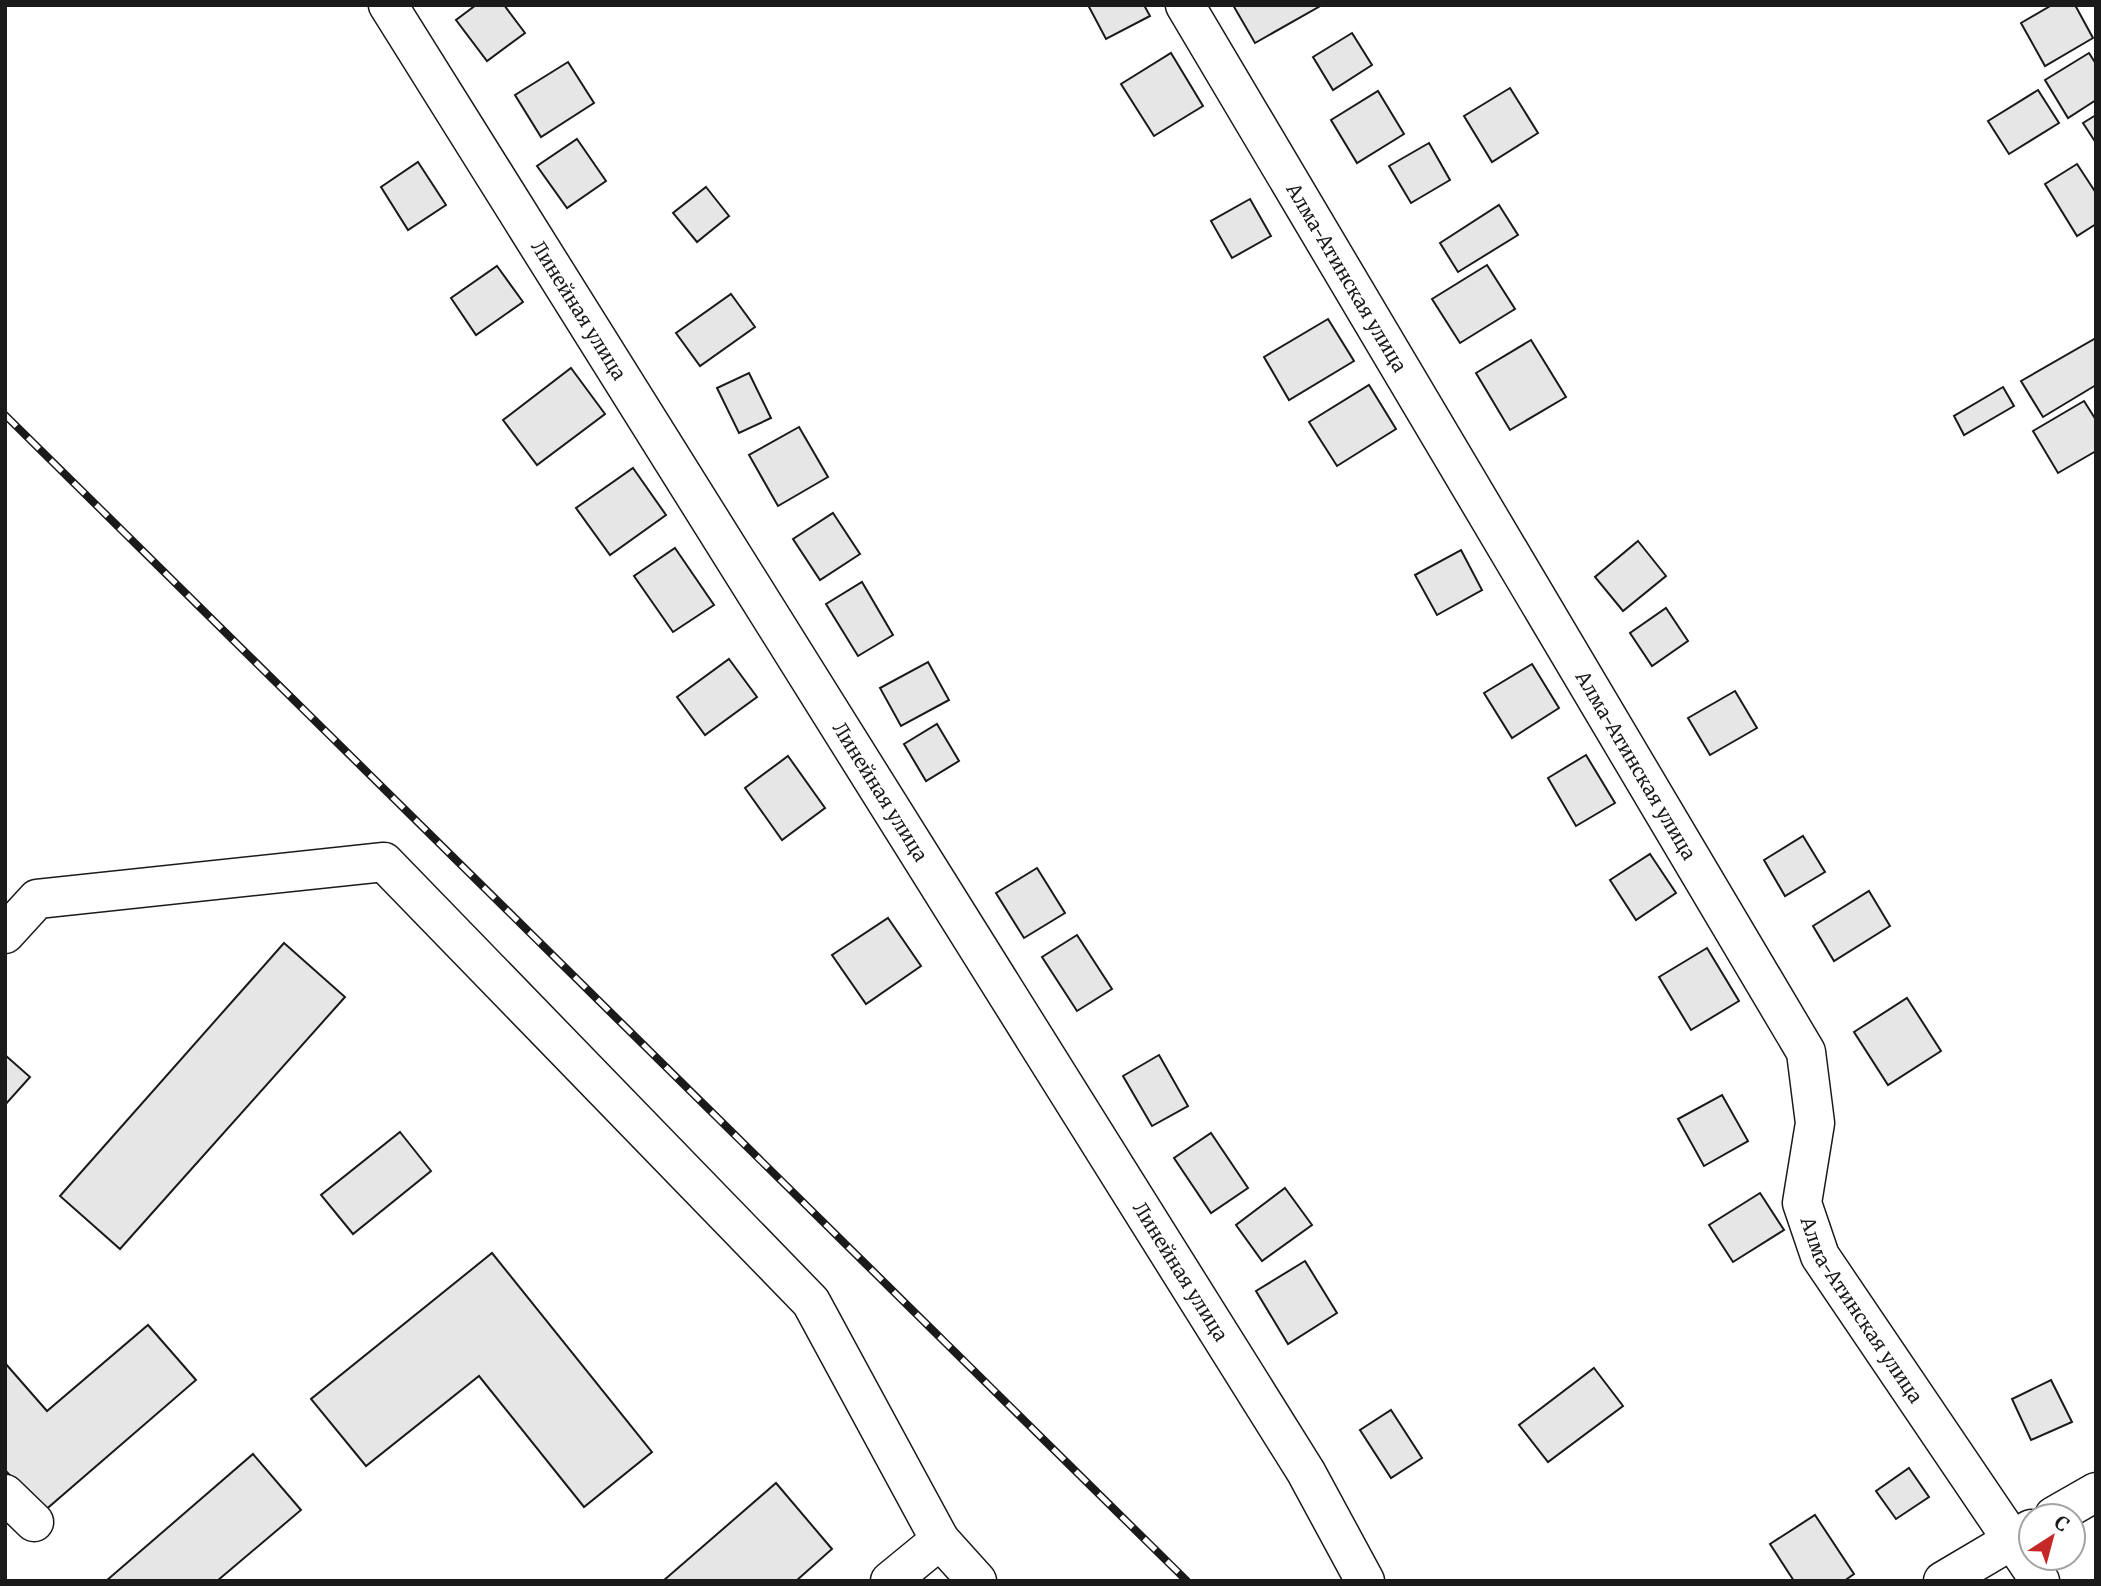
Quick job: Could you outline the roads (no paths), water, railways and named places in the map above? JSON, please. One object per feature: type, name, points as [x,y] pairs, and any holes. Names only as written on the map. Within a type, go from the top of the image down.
[{"type":"street","name":"Линейная улица","points":[[388,5],[1307,1472],[1365,1581]]},
{"type":"street","name":"Алма-Атинская улица","points":[[1185,5],[1806,1052],[1815,1123],[1802,1203],[1820,1255],[2017,1528]]},
{"type":"street","points":[[5,934],[37,899],[384,862],[811,1302],[940,1540],[977,1581]]},
{"type":"street","points":[[2078,1502],[2096,1492]]},
{"type":"street","points":[[5,1494],[34,1522]]},
{"type":"street","points":[[1943,1581],[2017,1538]]},
{"type":"street","points":[[890,1581],[940,1540]]},
{"type":"railway","points":[[5,415],[1187,1581]]}]
